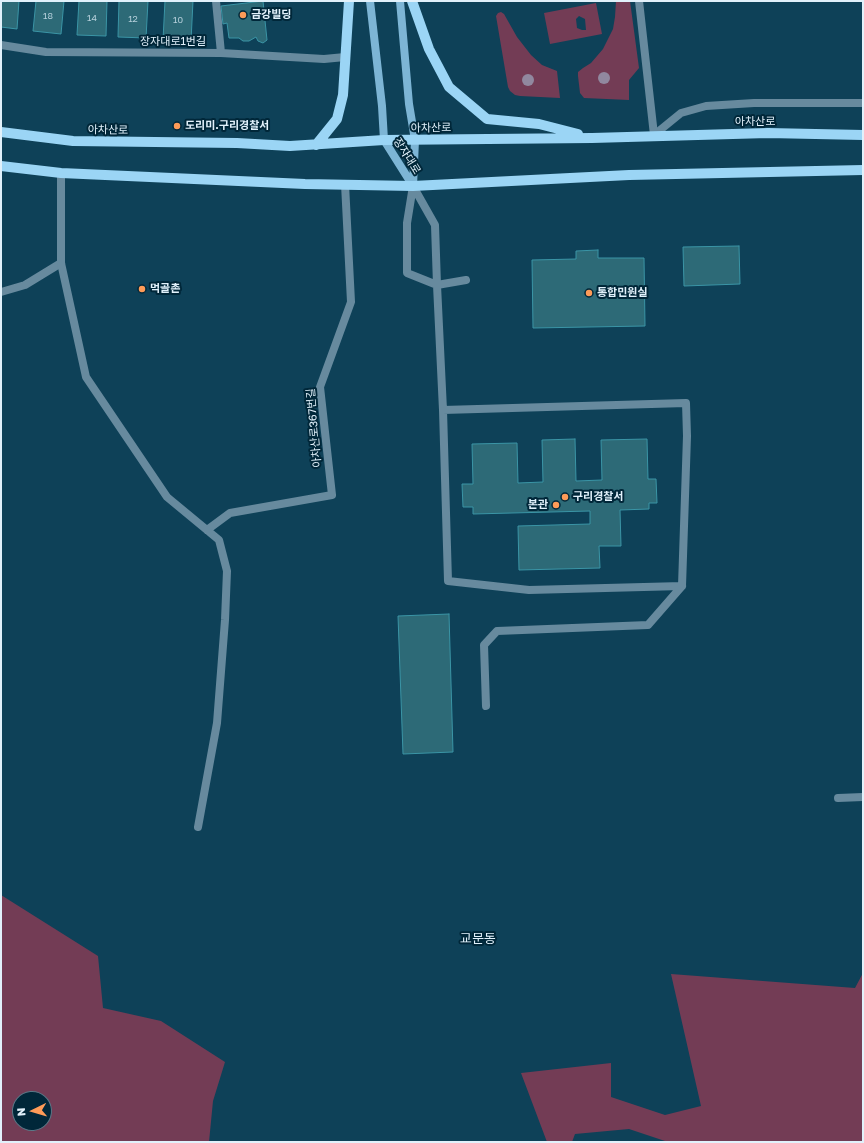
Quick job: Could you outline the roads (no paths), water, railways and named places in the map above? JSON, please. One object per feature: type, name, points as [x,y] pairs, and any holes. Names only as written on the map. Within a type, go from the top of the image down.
[{"type":"main road","points":[[316,145],[337,119],[343,95],[349,1]]},
{"type":"main road","points":[[412,1],[429,49],[450,87],[487,119],[539,124],[592,138]]},
{"type":"main road","name":"아차산로","points":[[1,132],[73,141],[237,143],[285,146],[384,140],[592,138],[654,135],[768,133],[863,135]]},
{"type":"main road","points":[[1,166],[61,173],[413,186],[629,175],[863,170]]},
{"type":"street","points":[[216,1],[221,53]]},
{"type":"street","name":"장자대로","points":[[370,1],[382,106],[384,140],[413,186]]},
{"type":"street","name":"장자대로","points":[[400,1],[409,104],[415,140],[413,186]]},
{"type":"street","points":[[639,1],[654,135]]},
{"type":"street","name":"장자대로1번길","points":[[1,45],[46,52],[221,53],[324,59],[345,57]]},
{"type":"street","points":[[654,135],[681,113],[706,106],[754,103],[863,103]]},
{"type":"street","points":[[61,173],[61,263],[86,377],[167,497],[219,540],[227,571],[225,620],[217,723],[198,827]]},
{"type":"street","name":"아차산로367번길","points":[[207,530],[230,513],[332,496],[320,387],[351,302],[345,184]]},
{"type":"street","points":[[413,186],[407,224],[407,273],[437,285],[466,280]]},
{"type":"street","points":[[413,186],[435,225],[443,410],[448,581],[529,590],[682,586]]},
{"type":"street","points":[[1,292],[25,285],[61,263]]},
{"type":"street","points":[[443,410],[686,403],[687,436],[682,586],[648,625],[497,631],[484,645],[486,706]]},
{"type":"street","points":[[838,798],[863,797]]},
{"type":"place","name":"금강빌딩","points":[[243,15]]},
{"type":"place","name":"도리미.구리경찰서","points":[[177,126]]},
{"type":"place","name":"먹골촌","points":[[142,289]]},
{"type":"place","name":"통합민원실","points":[[589,293]]},
{"type":"place","name":"구리경찰서","points":[[565,497]]},
{"type":"place","name":"본관","points":[[556,505]]},
{"type":"district","name":"교문동","points":[[478,939]]}]
